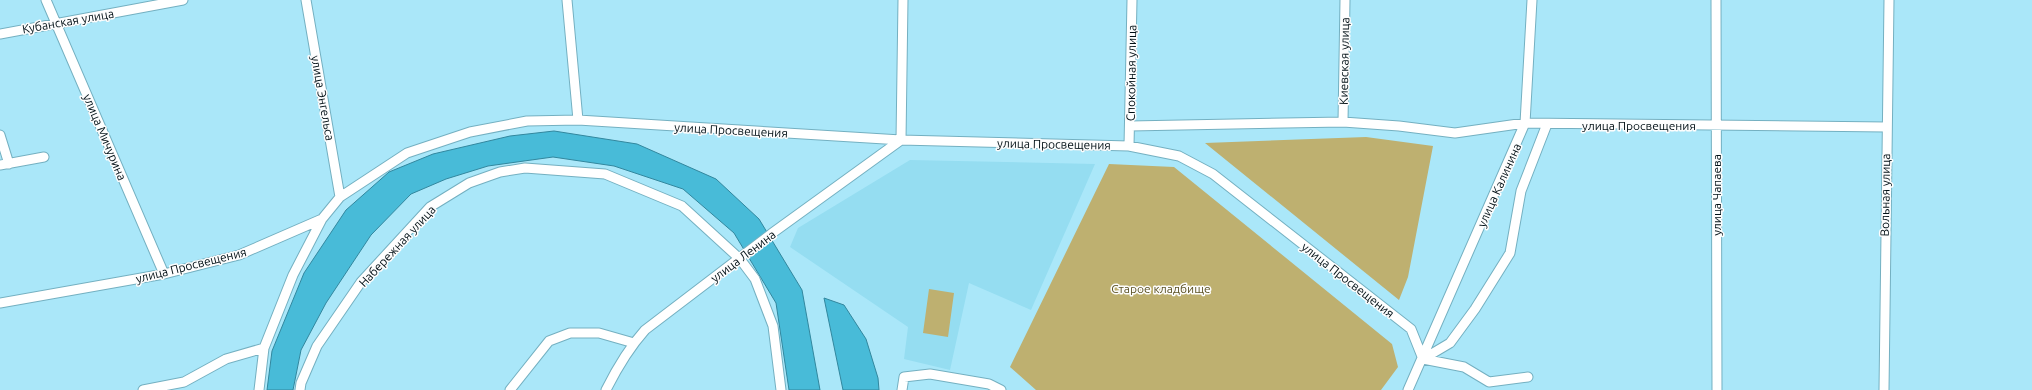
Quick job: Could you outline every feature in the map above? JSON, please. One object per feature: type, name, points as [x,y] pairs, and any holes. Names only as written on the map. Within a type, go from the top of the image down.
[{"type":"street","name":"улица Мичурина","points":[[46,0],[164,274]]},
{"type":"street","name":"Кубанская улица","points":[[0,34],[183,0]]},
{"type":"street","name":"улица Энгельса","points":[[306,0],[340,196]]},
{"type":"street","points":[[567,0],[578,120]]},
{"type":"street","points":[[901,140],[903,0]]},
{"type":"street","name":"Спокойная улица","points":[[1129,146],[1132,0]]},
{"type":"street","name":"Киевская улица","points":[[1343,122],[1345,0]]},
{"type":"street","name":"улица Калинина","points":[[1408,390],[1525,123],[1532,0]]},
{"type":"street","name":"улица Чапаева","points":[[1716,0],[1716,390]]},
{"type":"street","name":"Вольная улица","points":[[1884,390],[1886,127],[1889,0]]},
{"type":"street","name":"улица Просвещения","points":[[0,304],[164,274],[239,255],[322,219],[340,196],[408,153],[470,132],[527,122],[578,120],[901,140],[1129,146],[1179,156],[1213,174],[1411,329],[1422,359]]},
{"type":"street","name":"улица Просвещения","points":[[1130,126],[1343,122],[1399,126],[1455,133],[1525,123],[1886,127]]},
{"type":"street","points":[[1422,359],[1450,343],[1475,309],[1510,254],[1521,191],[1547,124]]},
{"type":"street","points":[[0,135],[5,164],[44,157]]},
{"type":"street","name":"улица Ленина","points":[[606,390],[618,365],[645,330],[771,234],[901,140]]},
{"type":"street","name":"Набережная улица","points":[[300,390],[300,382],[318,346],[361,282],[430,207],[469,184],[500,172],[525,168],[605,174],[682,206],[740,259],[755,279],[773,326],[781,390]]},
{"type":"street","points":[[259,390],[264,348],[293,275],[322,219]]},
{"type":"street","points":[[510,390],[548,341],[570,333],[599,333],[634,343]]},
{"type":"street","points":[[143,390],[184,382],[226,359],[264,348]]},
{"type":"street","points":[[1422,359],[1464,367],[1491,386],[1528,377]]},
{"type":"street","points":[[902,390],[904,377],[930,374],[989,384],[1001,390]]},
{"type":"shaded area","points":[[554,131],[637,144],[716,179],[759,219],[802,290],[820,390],[789,390],[776,303],[734,233],[683,189],[614,166],[553,157],[488,166],[446,179],[411,194],[371,235],[326,303],[301,350],[293,390],[267,390],[272,351],[304,273],[346,210],[389,172],[433,154],[510,136]]},
{"type":"shaded area","points":[[910,160],[1095,164],[1031,310],[969,283],[950,370],[904,359],[908,327],[790,247],[798,228]]},
{"type":"shaded area","points":[[824,298],[844,305],[866,339],[878,378],[879,390],[843,390]]},
{"type":"green space","points":[[1366,137],[1433,146],[1408,277],[1399,300],[1205,143]]},
{"type":"green space","name":"Старое кладбище","points":[[1109,164],[1174,167],[1392,344],[1398,367],[1381,390],[1036,390],[1010,367]]},
{"type":"green space","points":[[929,289],[954,293],[948,337],[923,333]]}]
